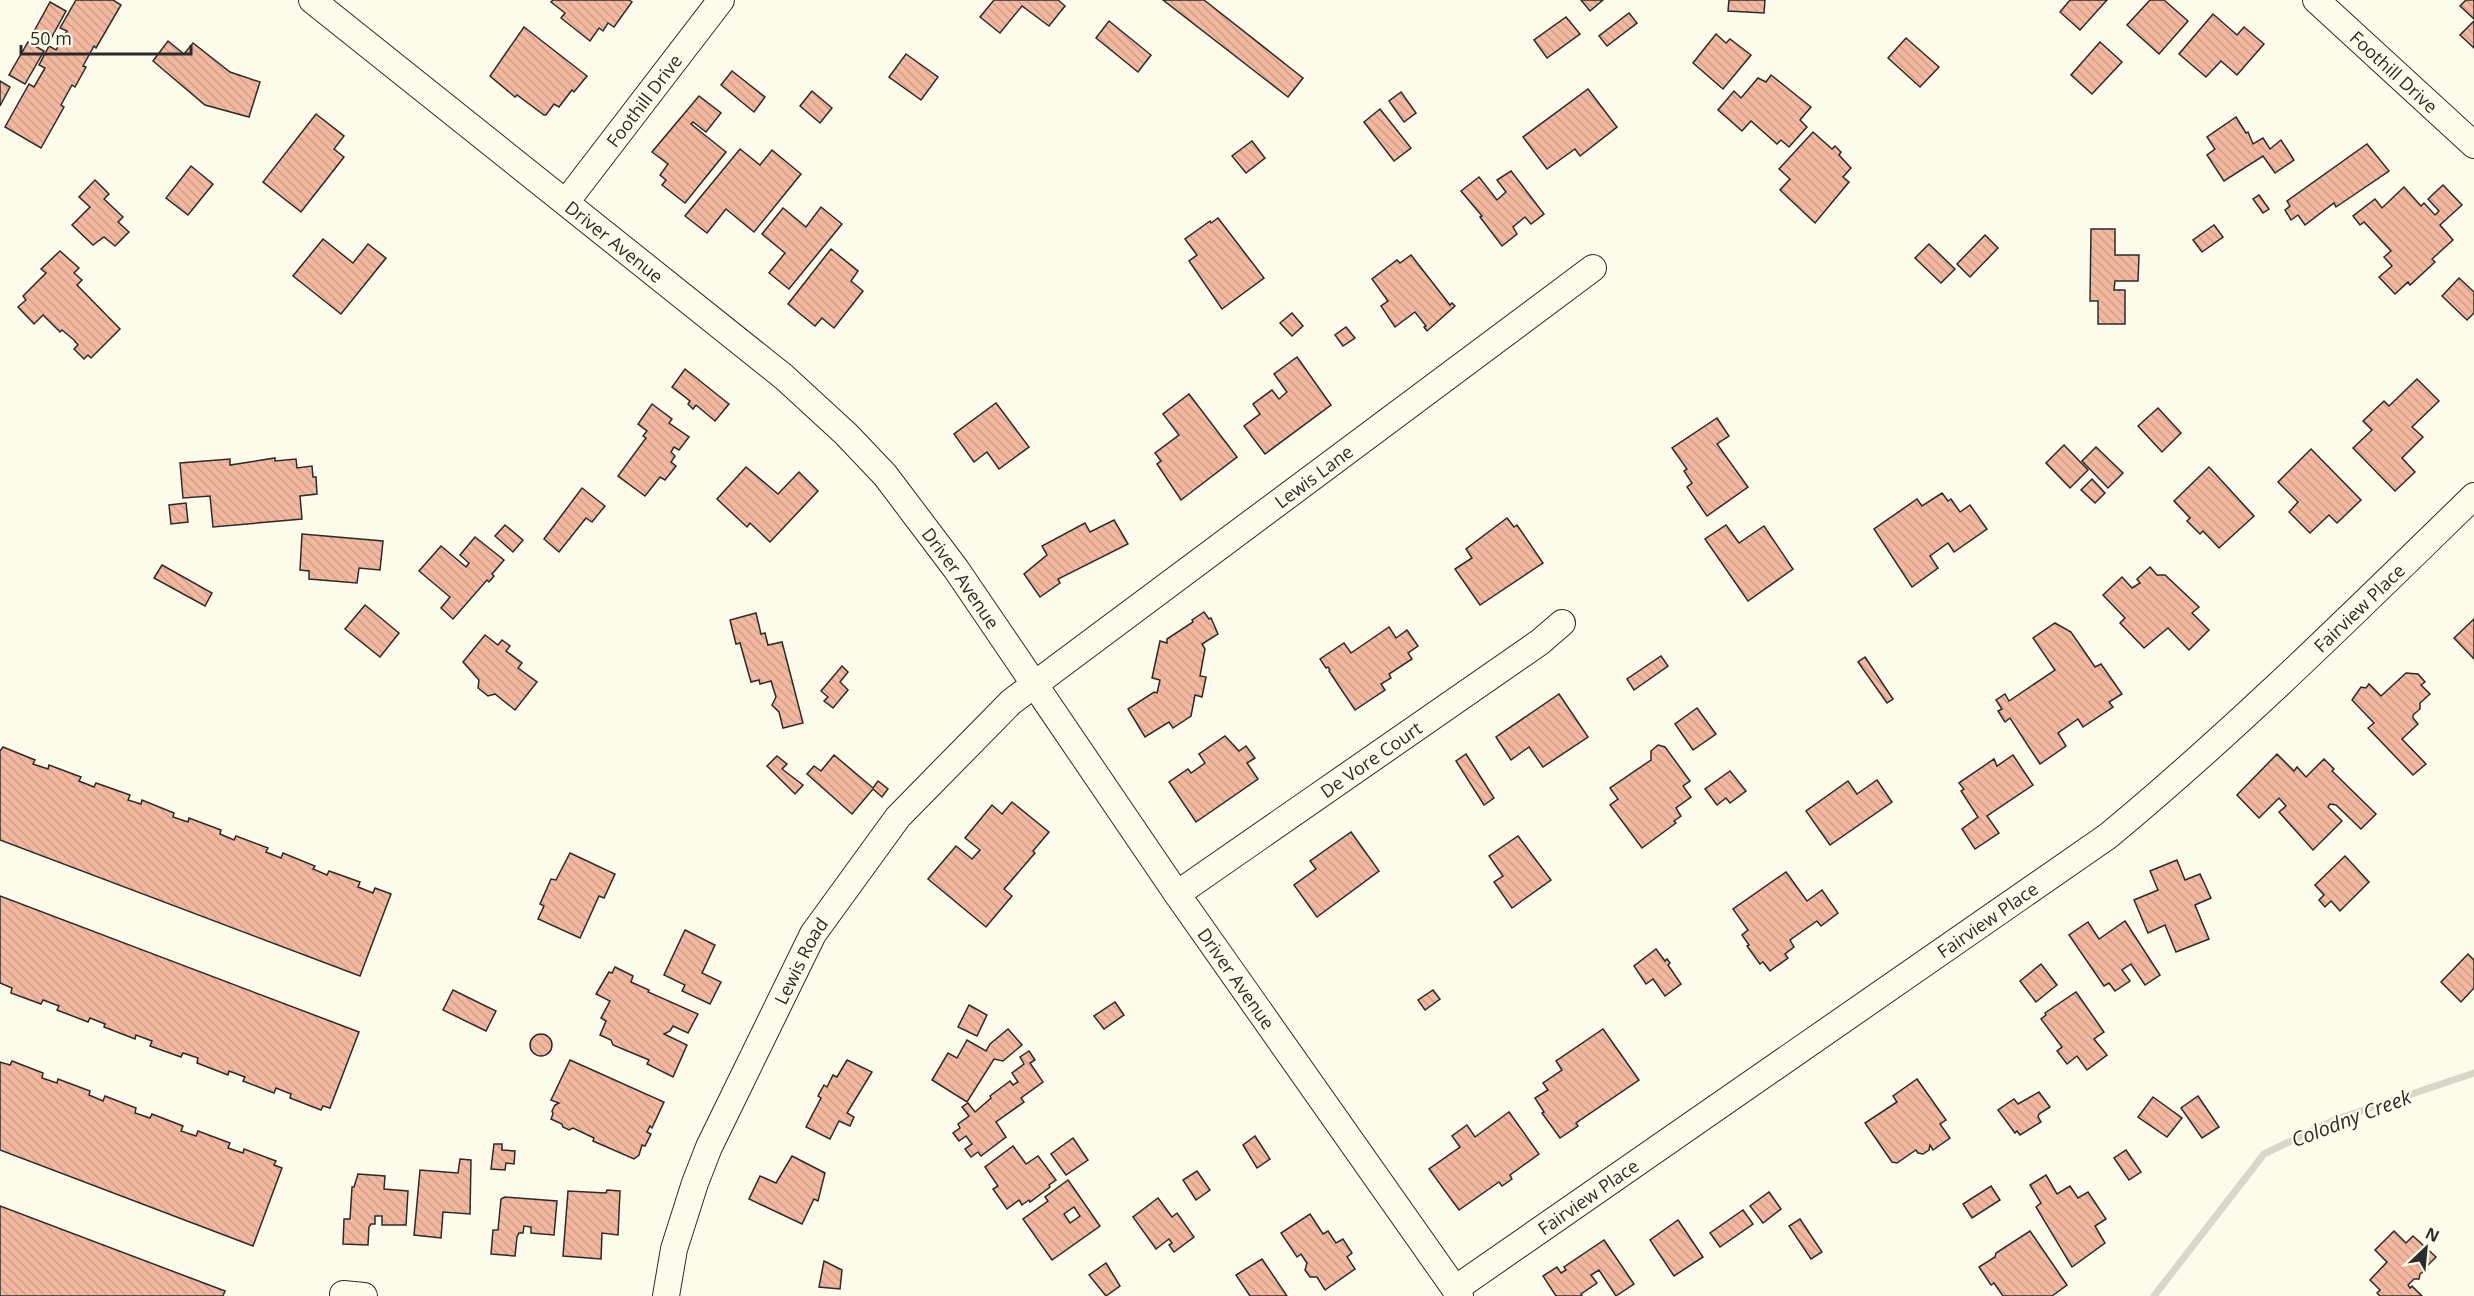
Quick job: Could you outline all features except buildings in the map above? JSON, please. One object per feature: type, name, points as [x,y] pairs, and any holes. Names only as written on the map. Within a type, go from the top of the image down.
[{"type":"street","name":"Driver Avenue","points":[[312,0],[784,377],[846,434],[885,476],[956,569],[1177,894],[1457,1292]]},
{"type":"street","name":"Foothill Drive","points":[[566,202],[721,0]]},
{"type":"street","name":"Foothill Drive","points":[[2316,0],[2474,145]]},
{"type":"street","name":"Lewis Lane","points":[[1034,684],[1593,268]]},
{"type":"street","name":"Fairview Place","points":[[1457,1292],[2108,836],[2187,770],[2363,605],[2474,496]]},
{"type":"street","name":"De Vore Court","points":[[1177,894],[1540,642],[1562,623]]},
{"type":"street","name":"Lewis Road","points":[[666,1296],[674,1249],[709,1147],[813,934],[898,817],[1011,702],[1034,684]]},
{"type":"waterway","name":"Colodny Creek","points":[[2154,1296],[2264,1154],[2337,1119],[2474,1073]]}]
